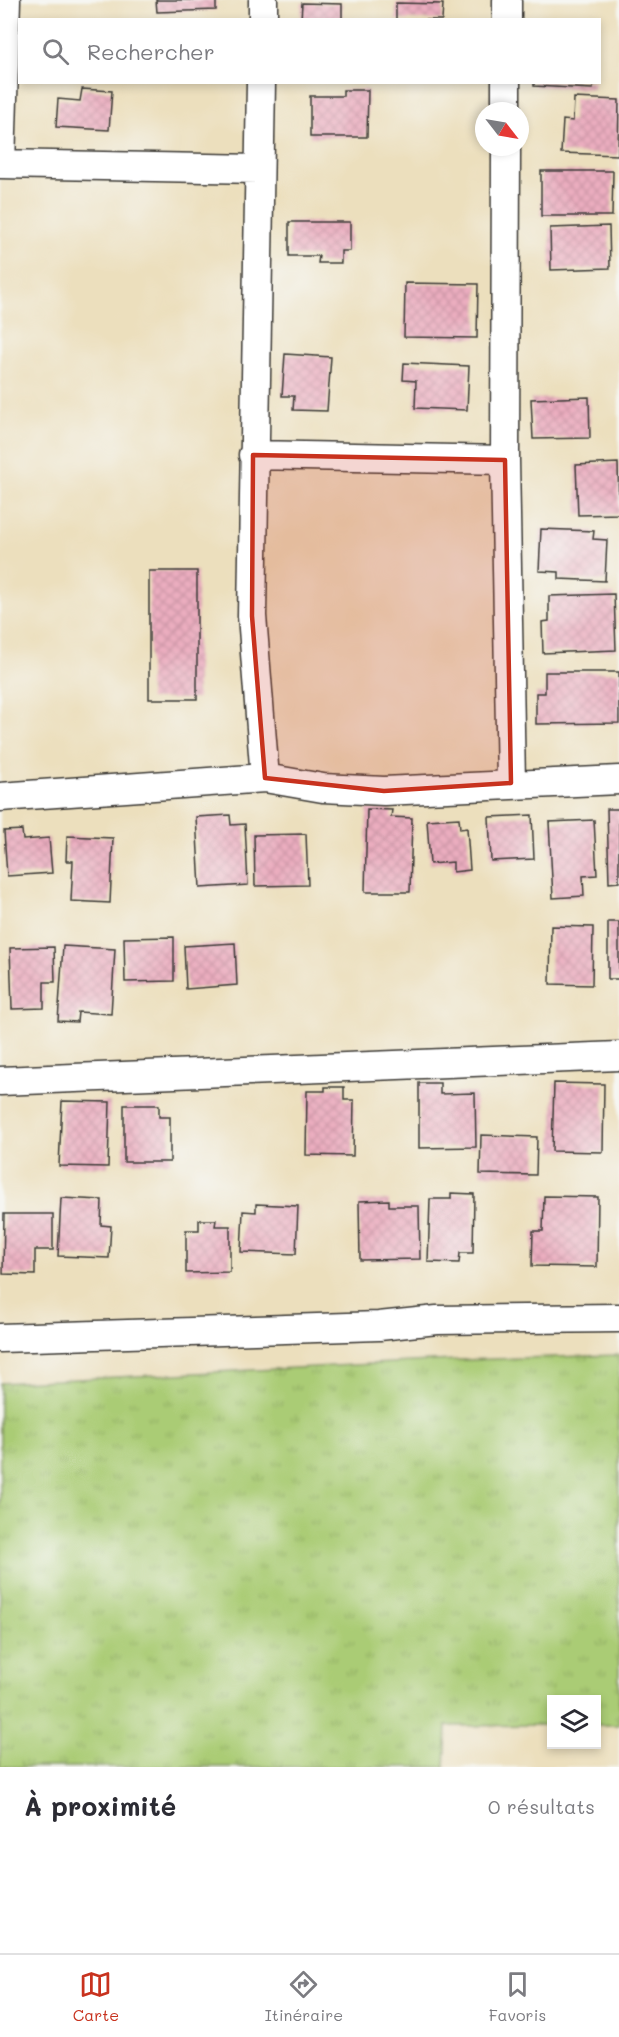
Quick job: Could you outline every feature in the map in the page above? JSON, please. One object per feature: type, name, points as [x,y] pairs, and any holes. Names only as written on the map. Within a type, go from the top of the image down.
[{"type":"street","points":[[6,0],[0,164],[258,169]]},
{"type":"street","points":[[263,0],[263,18]]},
{"type":"street","points":[[507,0],[507,18]]},
{"type":"street","points":[[261,84],[252,616],[265,778]]},
{"type":"street","points":[[506,84],[506,102]]},
{"type":"street","points":[[506,156],[506,460],[511,783]]},
{"type":"street","points":[[253,455],[506,460]]},
{"type":"street","points":[[0,797],[265,778],[323,788],[384,791],[452,789],[511,783],[619,780]]},
{"type":"street","points":[[0,1081],[619,1056]]},
{"type":"street","points":[[0,1338],[379,1326],[437,1320],[619,1318]]},
{"type":"highlighted area","points":[[253,455],[505,460],[511,783],[384,791],[265,778],[252,616]]},
{"type":"green space","points":[[619,1355],[619,1725],[601,1725],[601,1695],[547,1695],[547,1725],[447,1726],[445,1767],[0,1767],[0,1383],[431,1361]]},
{"type":"building","points":[[156,0],[216,0],[216,10],[157,12]]},
{"type":"building","points":[[302,3],[342,4],[342,18],[301,18]]},
{"type":"building","points":[[396,3],[443,4],[442,18],[396,18]]},
{"type":"building","points":[[534,84],[594,84],[593,89],[534,86]]},
{"type":"building","points":[[82,89],[112,91],[109,130],[56,127],[58,99],[80,101]]},
{"type":"building","points":[[343,90],[368,90],[367,137],[310,137],[310,96],[343,96]]},
{"type":"building","points":[[574,98],[619,100],[618,155],[561,153],[563,120],[573,121]]},
{"type":"building","points":[[541,171],[613,171],[612,216],[541,216]]},
{"type":"building","points":[[289,222],[350,222],[350,251],[341,251],[341,263],[318,263],[319,256],[289,256]]},
{"type":"building","points":[[609,226],[610,268],[551,270],[550,228]]},
{"type":"building","points":[[405,283],[478,284],[477,338],[404,337]]},
{"type":"building","points":[[285,354],[331,357],[327,411],[293,410],[294,396],[282,396]]},
{"type":"building","points":[[404,363],[469,366],[467,410],[415,408],[416,381],[403,380]]},
{"type":"building","points":[[589,397],[590,438],[533,439],[531,399]]},
{"type":"building","points":[[618,463],[619,514],[578,515],[576,465]]},
{"type":"building","points":[[541,529],[594,531],[593,539],[607,540],[605,581],[559,579],[559,572],[539,571]]},
{"type":"building","points":[[149,571],[197,571],[197,699],[149,699]]},
{"type":"building","points":[[614,594],[616,650],[543,653],[542,622],[549,621],[549,596]]},
{"type":"building","points":[[545,672],[619,672],[619,723],[536,724],[536,693],[545,693]]},
{"type":"building","points":[[367,809],[392,810],[391,817],[412,818],[410,892],[365,892]]},
{"type":"building","points":[[607,809],[619,809],[619,882],[609,883]]},
{"type":"building","points":[[230,815],[231,825],[245,824],[248,885],[200,888],[196,817]]},
{"type":"building","points":[[532,815],[534,859],[491,861],[489,817]]},
{"type":"building","points":[[459,818],[460,829],[467,828],[470,870],[453,872],[453,862],[430,864],[427,820]]},
{"type":"building","points":[[594,820],[597,875],[583,876],[584,896],[553,898],[549,822]]},
{"type":"building","points":[[22,830],[23,840],[49,838],[52,873],[7,876],[4,831]]},
{"type":"building","points":[[306,834],[308,885],[255,886],[254,835]]},
{"type":"building","points":[[67,836],[113,838],[110,903],[71,901],[73,861],[66,861]]},
{"type":"building","points":[[608,922],[619,922],[619,979],[608,979]]},
{"type":"building","points":[[551,926],[593,927],[592,985],[550,984]]},
{"type":"building","points":[[174,937],[174,981],[125,982],[124,938]]},
{"type":"building","points":[[235,943],[237,985],[186,989],[184,946]]},
{"type":"building","points":[[63,946],[115,949],[111,1014],[78,1012],[77,1022],[58,1021]]},
{"type":"building","points":[[54,947],[55,982],[44,982],[44,1008],[12,1009],[10,948]]},
{"type":"building","points":[[419,1083],[440,1083],[440,1094],[475,1093],[476,1147],[419,1148]]},
{"type":"building","points":[[554,1083],[604,1084],[603,1152],[552,1151]]},
{"type":"building","points":[[325,1087],[344,1087],[344,1100],[354,1100],[353,1156],[306,1155],[307,1091],[325,1091]]},
{"type":"building","points":[[62,1101],[110,1102],[108,1167],[59,1166]]},
{"type":"building","points":[[124,1105],[159,1105],[159,1117],[170,1117],[170,1162],[124,1162]]},
{"type":"building","points":[[481,1135],[537,1137],[536,1175],[480,1174]]},
{"type":"building","points":[[451,1193],[474,1194],[473,1253],[460,1253],[459,1263],[428,1262],[430,1199],[451,1199]]},
{"type":"building","points":[[544,1196],[598,1197],[597,1267],[532,1266],[533,1231],[543,1231]]},
{"type":"building","points":[[61,1198],[102,1200],[101,1225],[111,1226],[109,1258],[58,1256]]},
{"type":"building","points":[[389,1200],[389,1206],[419,1206],[420,1259],[360,1260],[359,1201]]},
{"type":"building","points":[[256,1204],[298,1206],[296,1254],[241,1252],[243,1211],[256,1212]]},
{"type":"building","points":[[4,1214],[53,1214],[53,1250],[35,1250],[35,1275],[3,1274]]},
{"type":"building","points":[[199,1220],[216,1220],[215,1226],[230,1226],[230,1272],[186,1273],[186,1230],[199,1230]]}]
